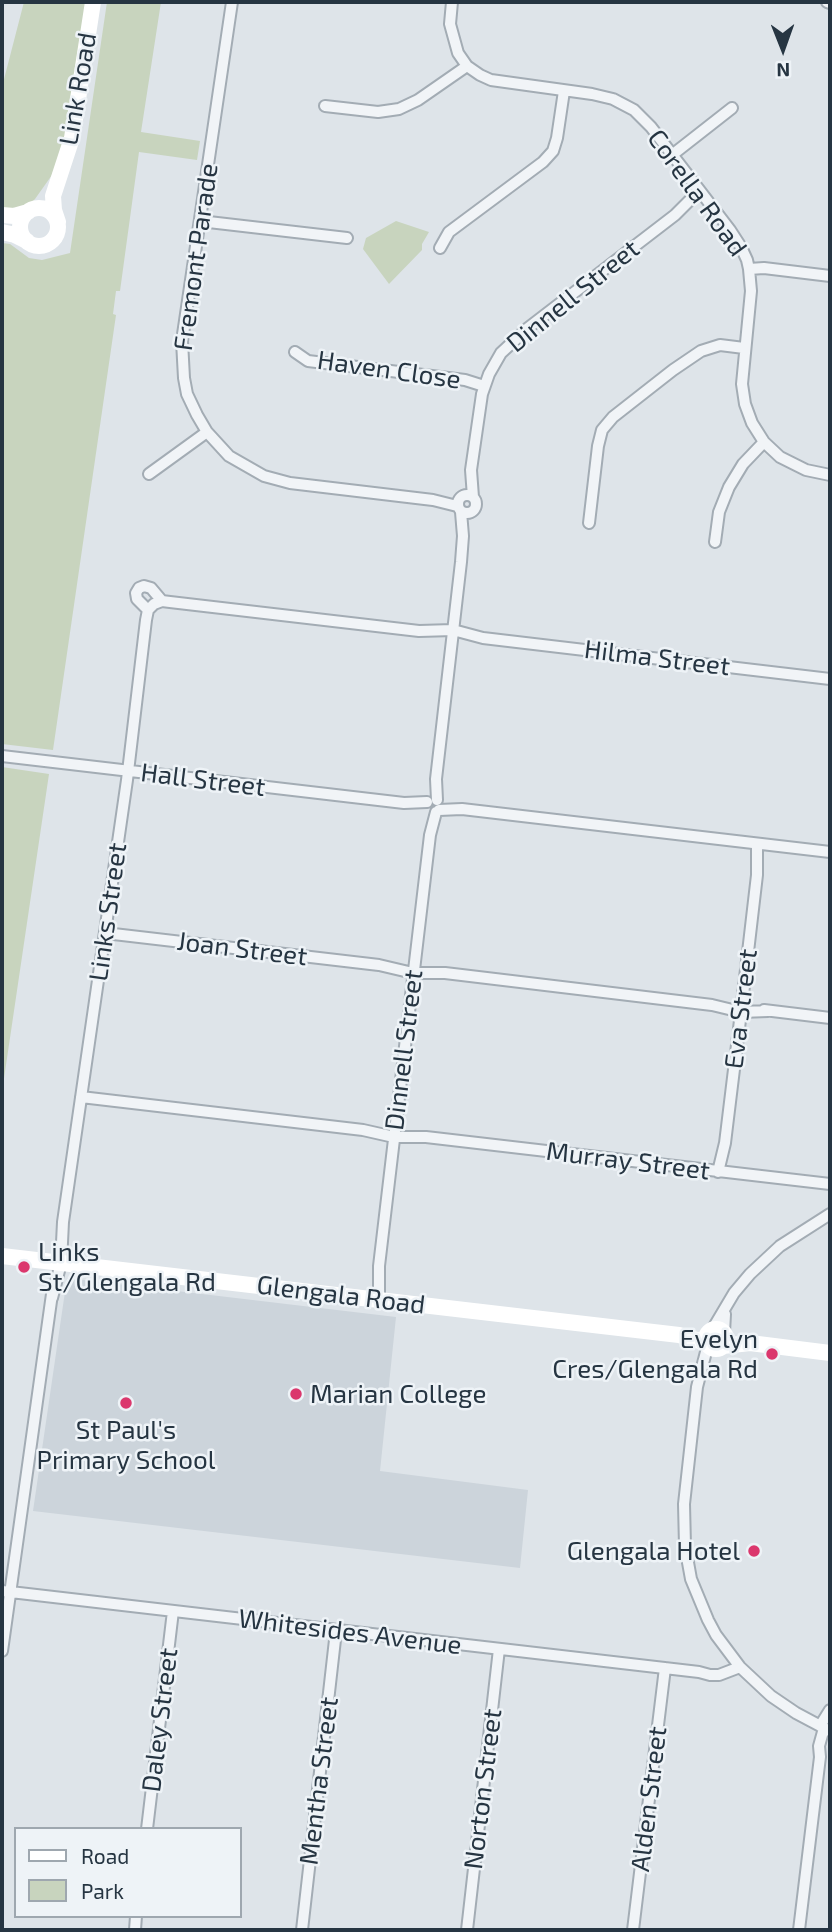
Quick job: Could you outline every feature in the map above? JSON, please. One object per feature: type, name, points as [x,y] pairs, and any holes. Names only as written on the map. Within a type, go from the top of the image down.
[{"type":"street","name":"Link Road","points":[[58,222],[53,198],[72,138],[93,2]]},
{"type":"street","name":"Fremont Parade","points":[[232,2],[182,341],[187,394],[207,432],[229,456],[275,480],[463,504]]},
{"type":"street","points":[[325,106],[378,112],[399,109],[418,100],[467,66],[453,39],[450,24],[452,2]]},
{"type":"street","name":"Corella Road","points":[[467,66],[491,80],[604,96],[627,106],[645,120],[741,247],[749,269],[751,290],[742,384],[752,423],[764,442],[789,463],[812,472],[830,475]]},
{"type":"street","points":[[440,248],[449,232],[543,162],[553,151],[564,91]]},
{"type":"street","points":[[672,155],[732,108]]},
{"type":"street","name":"Link Road","points":[[29,211],[59,175]]},
{"type":"street","name":"Dinnell Street","points":[[375,1299],[453,634],[463,536],[463,504],[484,386],[494,364],[518,336],[702,195]]},
{"type":"street","points":[[2,215],[14,216],[37,208],[47,209],[55,215],[58,222],[58,232],[52,241],[39,246],[2,232]]},
{"type":"street","points":[[29,211],[22,219],[21,228],[29,243]]},
{"type":"street","points":[[200,221],[347,238]]},
{"type":"street","points":[[749,269],[764,268],[830,276]]},
{"type":"street","points":[[589,523],[598,446],[602,430],[612,416],[701,351],[720,345],[744,348]]},
{"type":"street","name":"Haven Close","points":[[295,352],[308,360],[465,380],[484,386]]},
{"type":"street","points":[[149,474],[207,432]]},
{"type":"street","points":[[715,542],[719,512],[729,488],[743,464],[764,442]]},
{"type":"street","name":"Hilma Street","points":[[155,605],[453,634],[830,679]]},
{"type":"street","name":"Links Street","points":[[2,1651],[5,1591],[52,1298],[128,771],[155,605]]},
{"type":"street","name":"Hall Street","points":[[2,756],[830,852]]},
{"type":"street","name":"Eva Street","points":[[722,1172],[760,844]]},
{"type":"street","name":"Joan Street","points":[[105,933],[712,1005],[725,1003],[741,1008],[830,1018]]},
{"type":"street","name":"Murray Street","points":[[81,1097],[830,1184]]},
{"type":"street","points":[[827,1729],[771,1696],[740,1667],[716,1635],[691,1579],[683,1516],[697,1387],[701,1370],[716,1339],[726,1308],[741,1285],[769,1256],[830,1214]]},
{"type":"street","name":"Glengala Road","points":[[2,1256],[830,1353]]},
{"type":"street","name":"Whitesides Avenue","points":[[5,1591],[719,1675],[740,1667]]},
{"type":"street","name":"Daley Street","points":[[147,1827],[173,1611]]},
{"type":"street","name":"Mentha Street","points":[[302,1930],[336,1631]]},
{"type":"street","name":"Norton Street","points":[[467,1930],[499,1648]]},
{"type":"street","points":[[699,1672],[717,1669],[731,1657]]},
{"type":"street","name":"Alden Street","points":[[633,1930],[664,1668]]},
{"type":"street","points":[[799,1930],[820,1739],[827,1729],[830,1710]]},
{"type":"shaded area","name":"Marian College","points":[[67,1278],[396,1317],[380,1471],[528,1490],[520,1568],[33,1511]]},
{"type":"green space","points":[[24,2],[87,2],[67,132],[52,175],[28,206],[21,209],[2,208],[2,87]]},
{"type":"green space","points":[[107,2],[161,2],[141,132],[200,141],[197,160],[139,152],[120,291],[116,291],[113,314],[116,315],[53,750],[2,744],[2,243],[10,244],[29,258],[42,260],[70,253]]},
{"type":"green space","points":[[396,221],[429,232],[422,244],[422,250],[389,284],[363,249],[366,238]]},
{"type":"green space","points":[[2,767],[49,774],[2,1092]]},
{"type":"place","name":"Links St/Glengala Rd","points":[[24,1267]]},
{"type":"place","name":"Evelyn Cres/Glengala Rd","points":[[772,1354]]},
{"type":"place","name":"Marian College","points":[[296,1394]]},
{"type":"place","name":"St Paul's Primary School","points":[[126,1403]]},
{"type":"place","name":"Glengala Hotel","points":[[754,1551]]}]
